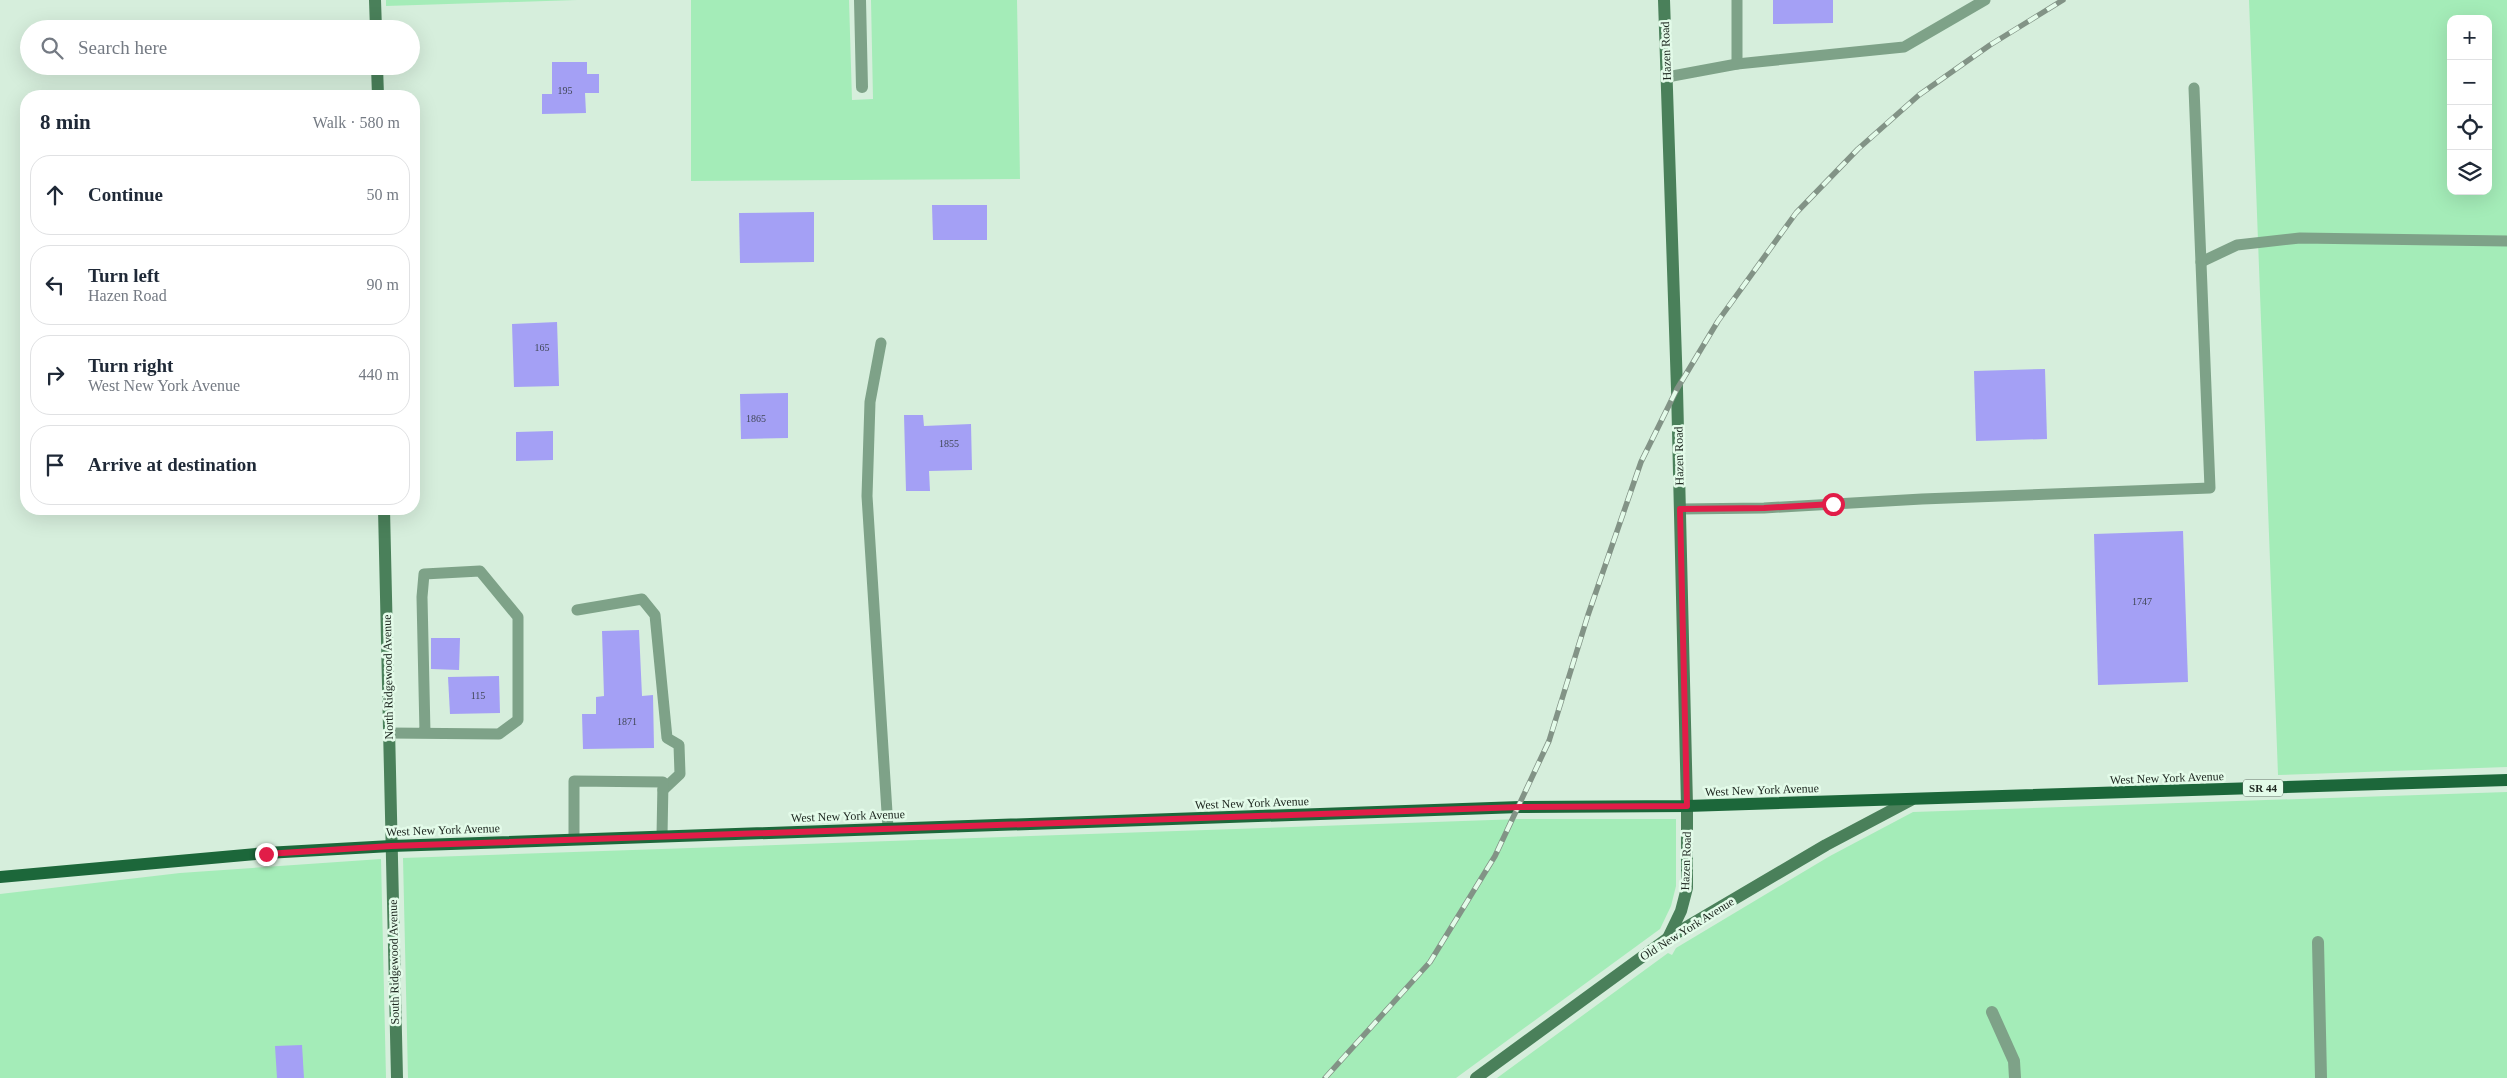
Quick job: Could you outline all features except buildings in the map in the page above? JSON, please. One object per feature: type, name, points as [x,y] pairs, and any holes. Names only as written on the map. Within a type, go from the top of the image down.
[{"type":"main road","name":"West New York Avenue","points":[[0,877],[256,854],[391,846],[1520,807],[1687,806],[1911,800],[2507,780]]},
{"type":"street","points":[[375,0],[376,20]]},
{"type":"street","points":[[860,0],[862,88]]},
{"type":"street","name":"Hazen Road","points":[[1664,0],[1687,806],[1687,888],[1681,911],[1668,938]]},
{"type":"street","points":[[377,75],[378,90]]},
{"type":"street","name":"North Ridgewood Avenue","points":[[384,515],[391,846]]},
{"type":"street","name":"Old New York Avenue","points":[[1476,1078],[1668,938],[1826,845],[1911,800]]},
{"type":"street","name":"South Ridgewood Avenue","points":[[391,846],[398,1078]]},
{"type":"street","points":[[2318,942],[2321,1078]]},
{"type":"street","points":[[1992,1012],[2014,1061],[2015,1078]]},
{"type":"lane","points":[[1737,0],[1737,64]]},
{"type":"lane","points":[[1667,77],[1737,64],[1904,47],[1985,0]]},
{"type":"lane","points":[[1680,509],[1764,508],[2210,488],[2194,88]]},
{"type":"lane","points":[[2201,262],[2237,245],[2300,238],[2507,241]]},
{"type":"lane","points":[[881,343],[870,402],[868,496],[888,828]]},
{"type":"lane","points":[[389,733],[498,734],[518,720],[518,617],[480,571],[424,574],[422,597],[425,733]]},
{"type":"lane","points":[[577,610],[642,599],[655,615],[666,738],[679,745],[680,774],[663,790]]},
{"type":"lane","points":[[574,839],[574,781],[663,782],[662,836]]},
{"type":"green space","points":[[386,0],[577,0],[386,6]]},
{"type":"green space","points":[[691,0],[849,0],[852,100],[873,99],[871,0],[1017,0],[1020,179],[691,181]]},
{"type":"green space","points":[[2249,0],[2507,0],[2507,767],[2278,775]]},
{"type":"green space","points":[[2507,792],[2507,1078],[1497,1078],[1668,953],[1672,955],[1676,948],[1830,856],[1913,812]]},
{"type":"green space","points":[[1520,819],[1676,819],[1676,886],[1671,906],[1660,929],[1456,1078],[408,1078],[403,858]]},
{"type":"green space","points":[[381,859],[386,1078],[0,1078],[0,894],[180,873]]},
{"type":"railway","points":[[1325,1078],[1430,962],[1495,856],[1549,741],[1588,615],[1641,462],[1677,389],[1718,321],[1796,213],[1858,149],[1919,95],[1990,45],[2063,0]]},
{"type":"route","points":[[266,854],[391,846],[1520,807],[1687,806],[1680,509],[1764,508],[1833,504]]}]
